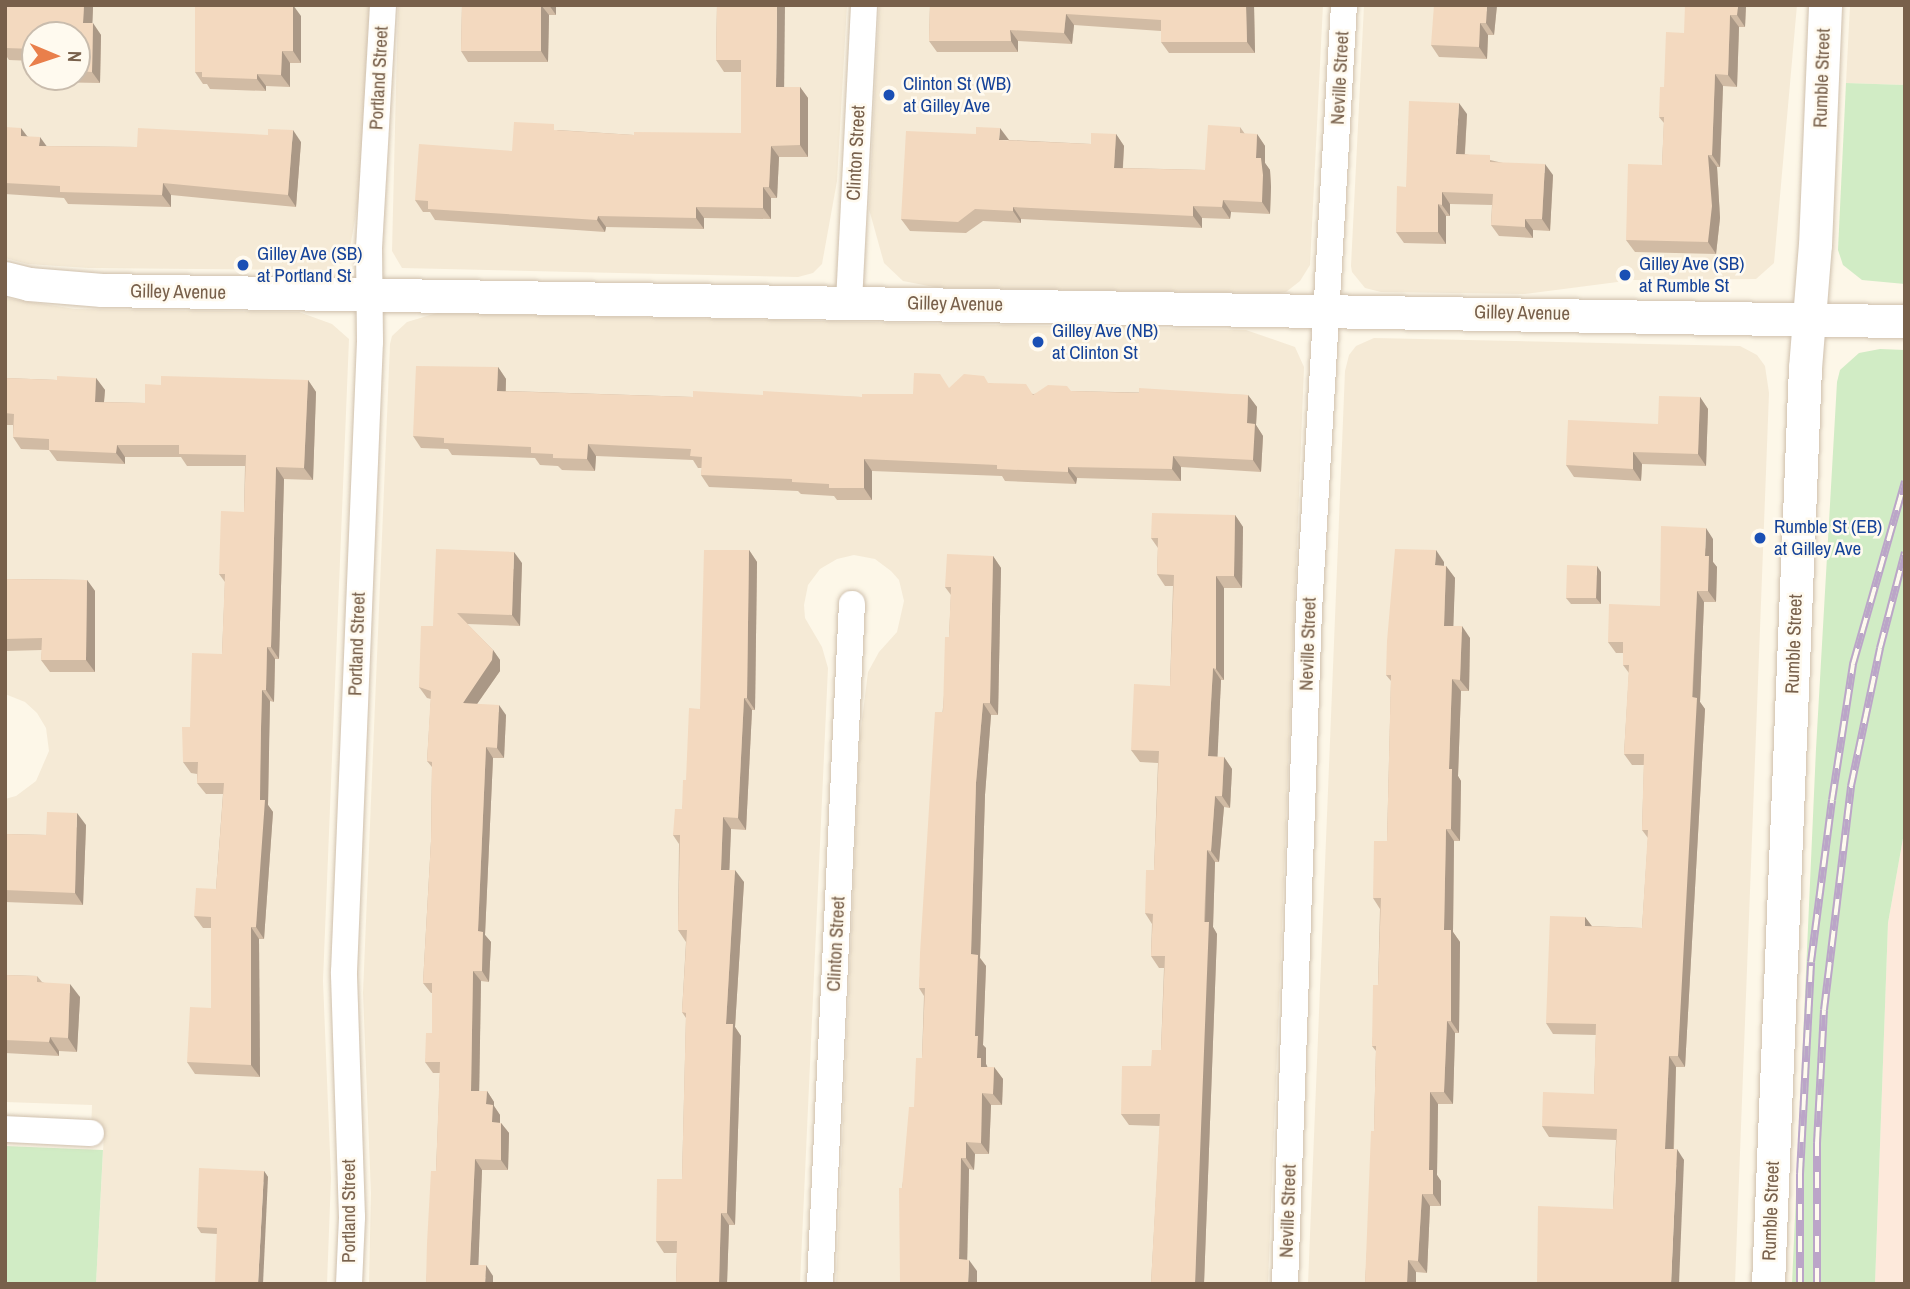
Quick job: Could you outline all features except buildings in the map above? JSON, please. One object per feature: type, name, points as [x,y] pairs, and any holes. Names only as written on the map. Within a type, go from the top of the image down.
[{"type":"street","name":"Portland Street","points":[[349,1284],[352,1217],[344,972],[370,342],[369,296],[383,5]]},
{"type":"street","name":"Clinton Street","points":[[849,302],[864,5]]},
{"type":"street","name":"Neville Street","points":[[1285,1284],[1309,610],[1344,5]]},
{"type":"street","name":"Rumble Street","points":[[1768,1284],[1825,5]]},
{"type":"street","name":"Gilley Avenue","points":[[5,278],[29,285],[102,290],[1905,321]]},
{"type":"street","name":"Clinton Street","points":[[820,1284],[852,604]]},
{"type":"street","points":[[5,1129],[91,1133]]},
{"type":"shaded area","points":[[5,5],[370,5],[359,197],[350,248],[344,262],[326,270],[88,268],[28,264],[5,258]]},
{"type":"shaded area","points":[[398,5],[847,5],[837,181],[822,264],[813,273],[798,277],[402,268],[392,251]]},
{"type":"shaded area","points":[[879,5],[1323,5],[1310,265],[1300,281],[1286,292],[1279,293],[939,288],[903,281],[884,263],[869,209]]},
{"type":"shaded area","points":[[1364,5],[1797,5],[1774,263],[1756,279],[1633,280],[1525,294],[1381,292],[1365,288],[1352,272],[1351,266]]},
{"type":"shaded area","points":[[1850,5],[1905,5],[1905,85],[1846,83]]},
{"type":"shaded area","points":[[5,298],[75,309],[299,312],[332,324],[349,339],[323,981],[331,1178],[327,1284],[96,1284],[104,1133],[91,1133],[92,1105],[5,1102],[5,799],[16,796],[36,781],[49,751],[46,728],[37,713],[25,702],[5,694]]},
{"type":"shaded area","points":[[437,313],[1246,330],[1295,347],[1304,367],[1268,1284],[836,1284],[860,736],[868,672],[879,652],[897,632],[904,601],[899,580],[891,571],[875,559],[854,555],[837,559],[820,569],[808,585],[804,605],[805,618],[822,647],[828,668],[800,1284],[369,1284],[371,1193],[363,993],[390,344],[392,336],[407,322]]},
{"type":"shaded area","points":[[1374,338],[1740,346],[1757,355],[1765,366],[1769,393],[1735,1284],[1308,1284],[1345,371],[1349,355],[1356,346]]},
{"type":"shaded area","points":[[1905,827],[1905,1284],[1875,1284],[1888,923]]},
{"type":"green space","points":[[1846,83],[1905,85],[1905,284],[1862,280],[1843,265],[1838,250]]},
{"type":"green space","points":[[1880,349],[1905,350],[1905,827],[1888,923],[1875,1284],[1792,1284],[1816,749],[1837,382],[1840,370],[1859,353]]},
{"type":"green space","points":[[5,1146],[103,1150],[96,1284],[5,1284]]},
{"type":"railway","points":[[1800,1284],[1800,1174],[1811,962],[1832,800],[1853,664],[1905,481]]},
{"type":"railway","points":[[1817,1284],[1817,1143],[1824,1010],[1851,786],[1880,648],[1905,552]]},
{"type":"place","name":"Clinton St (WB) at Gilley Ave","points":[[889,95]]},
{"type":"place","name":"Gilley Ave (SB) at Portland St","points":[[243,265]]},
{"type":"place","name":"Gilley Ave (SB) at Rumble St","points":[[1625,275]]},
{"type":"place","name":"Gilley Ave (NB) at Clinton St","points":[[1038,342]]},
{"type":"place","name":"Rumble St (EB) at Gilley Ave","points":[[1760,538]]}]
